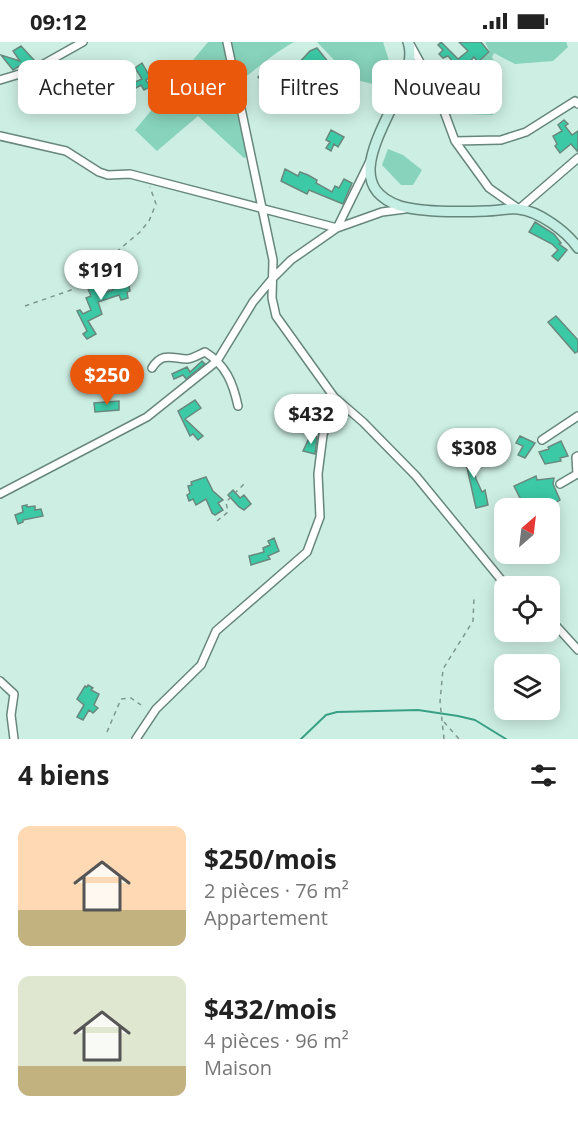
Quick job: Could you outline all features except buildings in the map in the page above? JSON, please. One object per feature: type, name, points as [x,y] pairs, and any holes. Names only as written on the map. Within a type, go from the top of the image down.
[{"type":"street","points":[[0,80],[33,70],[83,42]]},
{"type":"street","points":[[227,42],[273,260],[272,298],[276,316],[334,397],[363,422],[416,476],[498,576]]},
{"type":"street","points":[[337,228],[370,161],[380,130],[409,70],[412,57],[409,43]]},
{"type":"street","points":[[409,43],[438,94],[455,141],[489,188],[519,209],[540,216],[574,242],[578,248]]},
{"type":"street","points":[[455,141],[501,140],[526,132],[575,101],[578,104]]},
{"type":"street","points":[[0,136],[66,151],[99,172],[108,175],[130,174],[337,228]]},
{"type":"street","points":[[0,494],[147,417],[217,361],[253,302],[291,260],[337,228],[382,212],[411,209],[487,211],[519,209],[578,158]]},
{"type":"street","points":[[370,161],[371,175],[377,191],[389,201],[411,209]]},
{"type":"street","points":[[152,368],[157,360],[165,356],[188,359],[205,352],[217,361],[232,379],[238,406]]},
{"type":"street","points":[[136,739],[156,709],[201,665],[216,631],[307,552],[320,517],[318,474],[323,435],[334,397]]},
{"type":"street","points":[[542,440],[578,416]]},
{"type":"street","points":[[560,484],[577,474],[576,457],[578,456]]},
{"type":"street","points":[[560,630],[578,650]]},
{"type":"street","points":[[0,681],[14,694],[11,715],[14,739]]},
{"type":"path","points":[[25,306],[71,290],[140,232],[149,221],[156,204],[147,178]]},
{"type":"path","points":[[217,521],[228,512],[226,502],[244,484]]},
{"type":"path","points":[[444,739],[440,702],[443,669],[472,621],[474,597]]},
{"type":"path","points":[[107,732],[121,699],[131,698],[141,705]]},
{"type":"path","points":[[442,720],[459,739]]},
{"type":"green space","points":[[208,42],[294,42],[267,60],[259,60],[259,66],[247,75],[247,60],[193,60]]},
{"type":"green space","points":[[317,42],[383,42],[389,60],[372,60],[372,84],[360,81],[360,60],[334,60]]},
{"type":"green space","points":[[485,42],[566,42],[568,47],[553,61],[515,64],[494,53],[494,60],[481,60],[490,52]]},
{"type":"green space","points":[[148,114],[240,114],[249,156],[244,158],[198,116],[157,151],[135,130]]},
{"type":"green space","points":[[388,149],[403,155],[422,170],[413,185],[401,185],[382,165]]},
{"type":"waterway","points":[[301,739],[326,715],[337,712],[418,710],[475,720],[506,739]]}]
